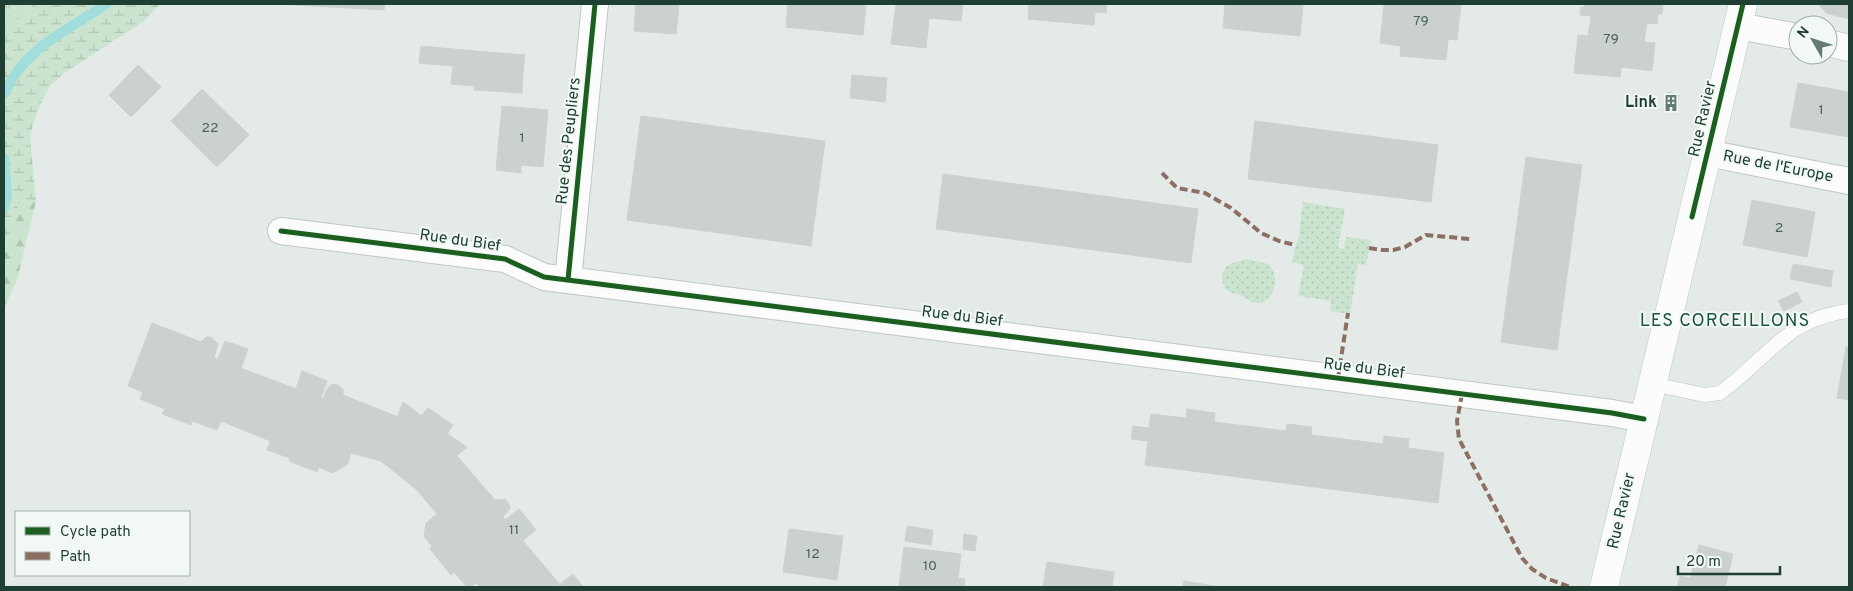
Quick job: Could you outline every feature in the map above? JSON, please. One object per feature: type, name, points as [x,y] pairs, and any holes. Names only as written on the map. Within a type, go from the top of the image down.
[{"type":"street","name":"Rue des Peupliers","points":[[568,280],[595,4]]},
{"type":"street","points":[[1741,15],[1788,33]]},
{"type":"street","name":"Rue Ravier","points":[[1604,587],[1741,15]]},
{"type":"street","name":"Rue de l'Europe","points":[[1707,153],[1849,181]]},
{"type":"street","name":"Rue du Bief","points":[[281,231],[505,259],[544,277],[1603,412],[1644,419]]},
{"type":"lane","points":[[1653,384],[1704,395],[1720,393],[1797,327],[1819,317],[1849,311]]},
{"type":"green space","points":[[4,4],[36,4],[4,32]]},
{"type":"green space","points":[[36,4],[160,4],[144,21],[63,74],[49,87],[39,107],[30,135],[36,202],[20,200],[4,245],[4,32]]},
{"type":"green space","points":[[20,200],[36,202],[17,280],[4,308],[4,245]]},
{"type":"green space","points":[[1303,202],[1345,209],[1338,248],[1344,249],[1346,237],[1371,240],[1366,265],[1358,264],[1350,314],[1330,311],[1331,301],[1298,296],[1304,265],[1292,262],[1296,243],[1298,243]]},
{"type":"green space","points":[[1247,259],[1269,264],[1274,274],[1275,286],[1273,291],[1261,303],[1252,302],[1231,292],[1226,289],[1222,280],[1223,273],[1228,265]]},
{"type":"building","points":[[277,4],[385,4],[384,10]]},
{"type":"building","points":[[636,4],[679,4],[676,34],[634,31]]},
{"type":"building","points":[[788,4],[866,4],[863,35],[786,27]]},
{"type":"building","points":[[896,4],[963,4],[961,21],[929,18],[926,48],[891,44]]},
{"type":"building","points":[[1029,4],[1107,4],[1106,13],[1095,12],[1094,25],[1028,19]]},
{"type":"building","points":[[1225,4],[1303,4],[1300,36],[1223,28]]},
{"type":"building","points":[[1384,4],[1461,4],[1457,40],[1448,39],[1446,60],[1400,56],[1401,46],[1380,43]]},
{"type":"building","points":[[1585,4],[1663,4],[1662,14],[1658,14],[1657,24],[1647,23],[1644,42],[1655,43],[1652,71],[1621,67],[1620,77],[1574,73],[1578,35],[1588,36],[1591,16],[1580,15],[1581,7],[1584,7]]},
{"type":"building","points":[[1818,4],[1849,4],[1849,19],[1826,13]]},
{"type":"building","points":[[421,46],[476,51],[475,68],[419,63]]},
{"type":"building","points":[[476,51],[525,55],[523,72],[475,68]]},
{"type":"building","points":[[138,65],[161,87],[131,117],[109,95]]},
{"type":"building","points":[[453,66],[475,68],[474,86],[451,84]]},
{"type":"building","points":[[475,68],[523,72],[522,93],[474,90]]},
{"type":"building","points":[[852,75],[887,78],[885,102],[850,98]]},
{"type":"building","points":[[1798,83],[1849,92],[1849,137],[1790,127]]},
{"type":"building","points":[[202,89],[249,135],[217,167],[171,121]]},
{"type":"building","name":"Link","points":[[1668,92],[1679,95],[1675,113],[1664,111]]},
{"type":"building","points":[[502,106],[548,110],[543,167],[521,165],[521,173],[496,170]]},
{"type":"building","points":[[641,116],[825,141],[811,246],[627,220]]},
{"type":"building","points":[[1255,121],[1438,145],[1431,202],[1248,179]]},
{"type":"building","points":[[1526,157],[1582,165],[1557,350],[1501,342]]},
{"type":"building","points":[[943,174],[1198,209],[1191,263],[936,229]]},
{"type":"building","points":[[1752,200],[1815,212],[1807,257],[1743,245]]},
{"type":"building","points":[[1793,264],[1833,271],[1831,287],[1790,279]]},
{"type":"building","points":[[1797,292],[1802,302],[1784,311],[1778,301]]},
{"type":"building","points":[[152,323],[201,342],[206,337],[211,337],[218,344],[214,358],[323,399],[327,389],[332,384],[338,385],[343,389],[343,395],[398,417],[381,461],[351,453],[347,465],[332,473],[319,467],[317,472],[289,461],[290,458],[267,450],[270,441],[221,421],[217,430],[192,421],[191,425],[162,414],[165,409],[140,399],[143,392],[128,386]]},
{"type":"building","points":[[225,341],[248,349],[241,368],[218,359]]},
{"type":"building","points":[[1846,347],[1849,347],[1849,400],[1837,398]]},
{"type":"building","points":[[302,371],[327,381],[321,398],[296,389]]},
{"type":"building","points":[[403,402],[425,418],[416,432],[432,445],[443,431],[467,447],[417,490],[381,461]]},
{"type":"building","points":[[428,408],[453,425],[447,434],[443,431],[432,445],[416,432],[425,418],[422,415]]},
{"type":"building","points":[[1187,409],[1215,413],[1214,422],[1286,431],[1287,424],[1312,427],[1311,435],[1383,444],[1384,436],[1409,439],[1408,448],[1444,453],[1438,503],[1145,465],[1148,441],[1131,439],[1133,426],[1149,428],[1151,414],[1186,418]]},
{"type":"building","points":[[457,456],[495,500],[505,499],[510,509],[503,517],[562,587],[480,587],[476,583],[467,587],[454,572],[451,575],[430,549],[432,546],[424,537],[426,523],[437,514],[417,490]]},
{"type":"building","points":[[519,509],[536,530],[522,541],[505,520]]},
{"type":"building","points":[[907,526],[933,530],[931,545],[905,541]]},
{"type":"building","points":[[789,529],[843,536],[837,580],[783,572]]},
{"type":"building","points":[[964,534],[977,536],[975,551],[963,549]]},
{"type":"building","points":[[1699,545],[1733,554],[1725,587],[1677,587],[1680,576],[1690,578]]},
{"type":"building","points":[[904,547],[961,554],[958,578],[965,579],[964,587],[899,587]]},
{"type":"building","points":[[1047,562],[1114,572],[1112,587],[1043,587]]},
{"type":"building","points":[[573,574],[584,587],[562,587],[560,584]]},
{"type":"building","points":[[1184,581],[1220,587],[1183,587]]},
{"type":"waterway","points":[[4,94],[13,77],[24,63],[48,41],[106,4]]},
{"type":"waterway","points":[[4,158],[7,195],[4,208]]},
{"type":"marked path","points":[[1162,173],[1177,188],[1205,193],[1231,208],[1261,233],[1279,241],[1295,245]]},
{"type":"marked path","points":[[1369,248],[1393,250],[1405,247],[1426,235],[1470,239]]},
{"type":"marked path","points":[[1338,378],[1348,313]]},
{"type":"marked path","points":[[1462,394],[1457,421],[1459,439],[1522,558],[1532,569],[1546,578],[1570,587]]},
{"type":"cycle path","points":[[568,280],[595,4]]},
{"type":"cycle path","points":[[1692,217],[1743,4]]},
{"type":"cycle path","points":[[281,231],[505,259],[544,277],[1612,413],[1644,419]]},
{"type":"place","name":"Link","points":[[1671,103]]},
{"type":"district","name":"LES CORCEILLONS","points":[[1725,321]]}]
